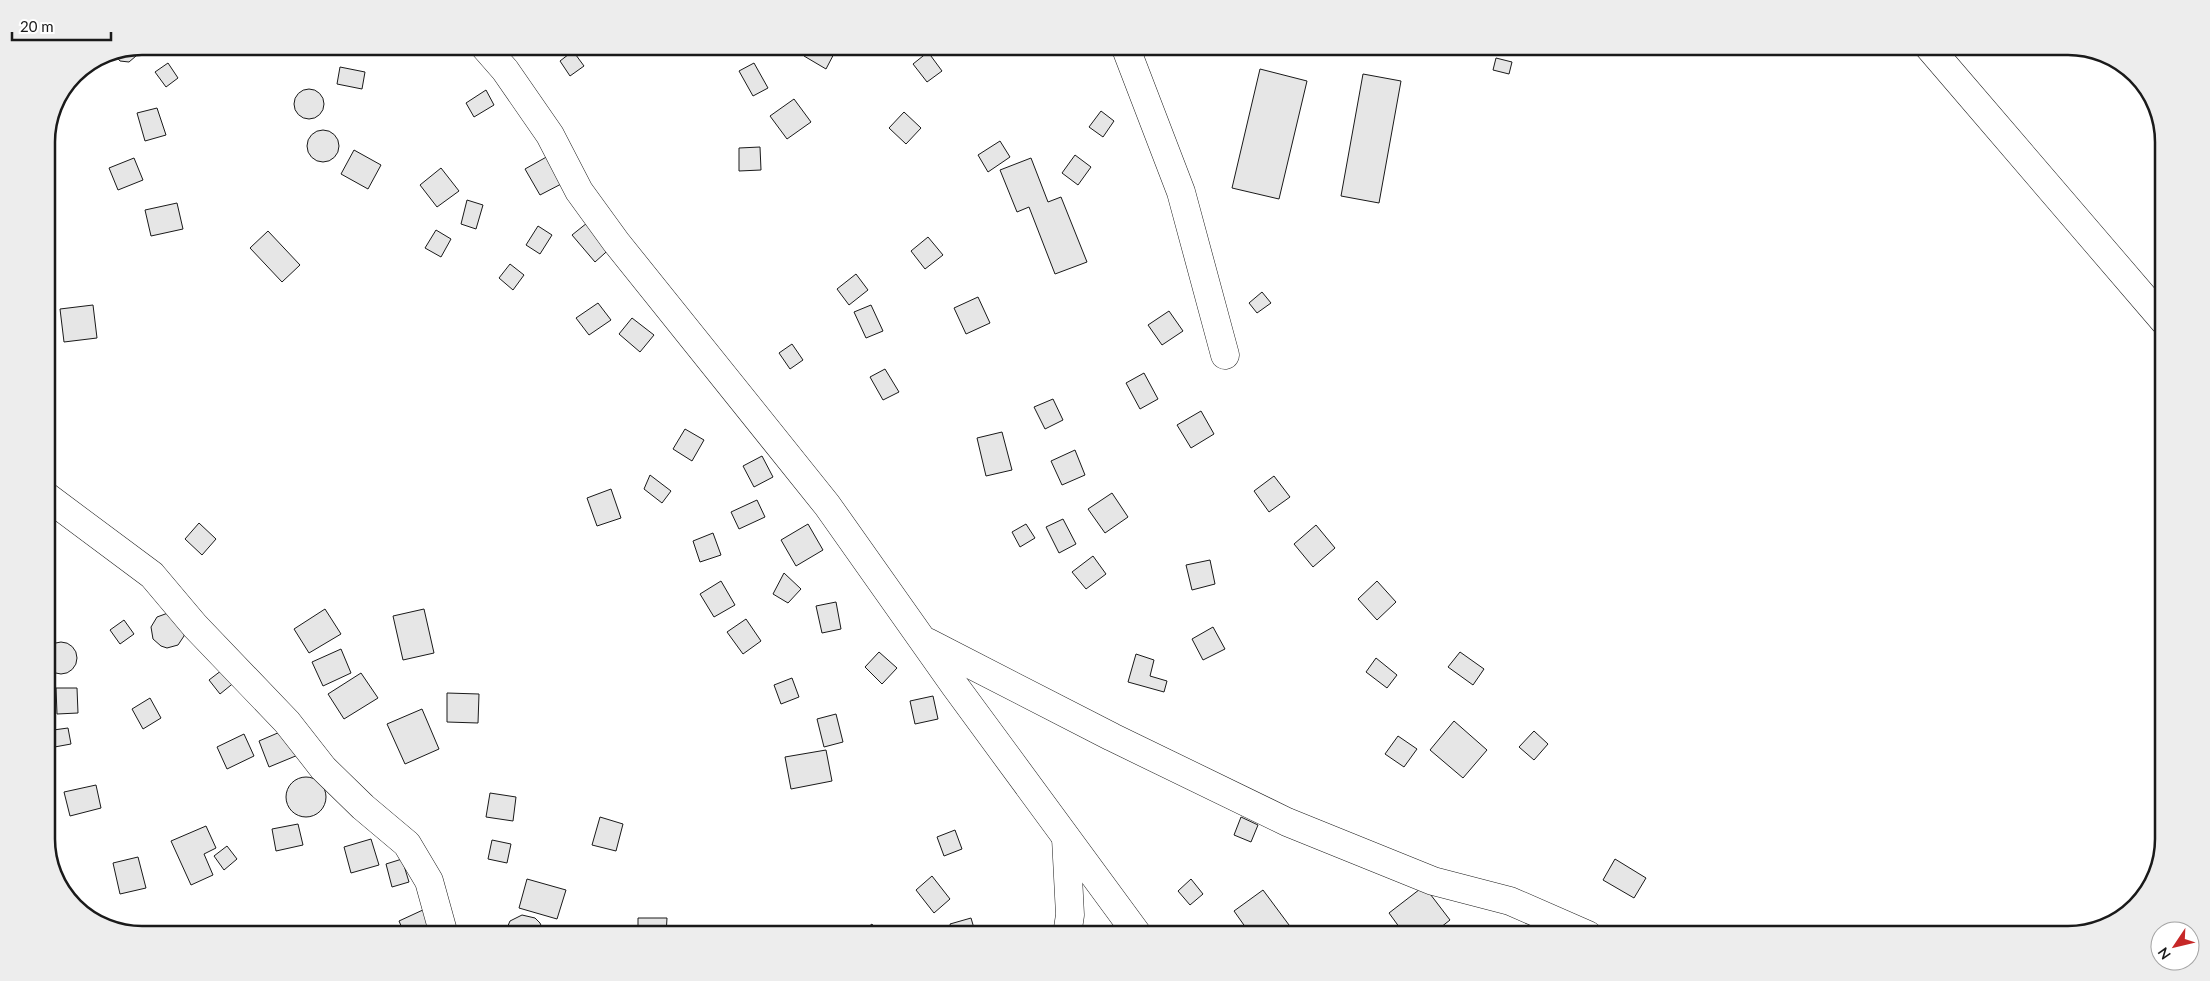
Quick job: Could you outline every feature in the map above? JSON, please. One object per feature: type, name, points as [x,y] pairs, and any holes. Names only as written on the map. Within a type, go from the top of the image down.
[{"type":"street","points":[[492,55],[506,70],[550,135],[580,191],[616,242],[827,505],[923,641],[1131,926]]},
{"type":"street","points":[[1128,55],[1181,192],[1225,355]]},
{"type":"street","points":[[1936,55],[2155,311]]},
{"type":"street","points":[[55,503],[152,575],[195,626],[287,722],[323,768],[363,808],[407,844],[429,882],[441,926]]},
{"type":"street","points":[[923,641],[1112,737],[1287,822],[1433,880],[1510,900],[1568,926]]},
{"type":"street","points":[[1066,838],[1070,915],[1068,926]]},
{"type":"building","points":[[568,55],[576,55],[584,66],[570,76],[560,61]]},
{"type":"building","points":[[805,55],[833,55],[826,69]]},
{"type":"building","points":[[924,55],[930,55],[942,71],[927,82],[913,64]]},
{"type":"building","points":[[136,56],[129,62],[118,59]]},
{"type":"building","points":[[1496,58],[1512,62],[1509,74],[1493,70]]},
{"type":"building","points":[[168,63],[178,78],[166,87],[155,72]]},
{"type":"building","points":[[754,63],[768,88],[753,96],[739,71]]},
{"type":"building","points":[[340,67],[365,72],[362,89],[337,84]]},
{"type":"building","points":[[1260,69],[1307,81],[1279,199],[1232,188]]},
{"type":"building","points":[[1363,74],[1401,81],[1379,203],[1341,196]]},
{"type":"building","points":[[309,89],[319,94],[324,104],[319,114],[309,119],[299,114],[294,104],[299,94]]},
{"type":"building","points":[[486,90],[494,105],[474,117],[466,103]]},
{"type":"building","points":[[794,99],[811,122],[787,139],[770,116]]},
{"type":"building","points":[[157,108],[166,135],[145,141],[137,113]]},
{"type":"building","points":[[1101,111],[1114,121],[1103,137],[1089,127]]},
{"type":"building","points":[[904,112],[921,128],[906,144],[889,128]]},
{"type":"building","points":[[323,130],[335,134],[339,146],[335,158],[323,162],[311,158],[307,146],[311,134]]},
{"type":"building","points":[[1000,141],[1010,157],[988,172],[978,155]]},
{"type":"building","points":[[760,147],[761,170],[739,171],[739,148]]},
{"type":"building","points":[[354,150],[381,165],[368,189],[341,174]]},
{"type":"building","points":[[550,155],[565,182],[540,195],[525,169]]},
{"type":"building","points":[[1075,155],[1091,167],[1078,185],[1062,173]]},
{"type":"building","points":[[134,158],[143,180],[118,190],[109,168]]},
{"type":"building","points":[[1031,158],[1048,202],[1061,197],[1087,262],[1055,274],[1029,207],[1017,212],[1000,170]]},
{"type":"building","points":[[441,168],[459,191],[437,207],[420,185]]},
{"type":"building","points":[[467,200],[483,205],[476,229],[461,224]]},
{"type":"building","points":[[177,203],[183,229],[151,236],[145,210]]},
{"type":"building","points":[[592,219],[614,245],[595,262],[572,235]]},
{"type":"building","points":[[538,226],[552,235],[540,254],[526,245]]},
{"type":"building","points":[[436,230],[451,239],[441,257],[425,248]]},
{"type":"building","points":[[268,231],[300,265],[282,282],[250,248]]},
{"type":"building","points":[[928,237],[943,255],[925,269],[911,251]]},
{"type":"building","points":[[510,264],[524,275],[513,290],[499,278]]},
{"type":"building","points":[[856,274],[868,290],[849,305],[837,289]]},
{"type":"building","points":[[1262,292],[1271,303],[1257,313],[1249,303]]},
{"type":"building","points":[[978,297],[990,323],[966,334],[954,308]]},
{"type":"building","points":[[598,303],[611,320],[589,335],[576,318]]},
{"type":"building","points":[[93,305],[97,338],[64,342],[60,309]]},
{"type":"building","points":[[871,305],[883,331],[866,338],[854,312]]},
{"type":"building","points":[[1169,311],[1183,331],[1162,345],[1148,325]]},
{"type":"building","points":[[632,318],[654,335],[640,352],[619,334]]},
{"type":"building","points":[[792,344],[803,360],[790,369],[779,353]]},
{"type":"building","points":[[885,369],[899,392],[883,400],[870,377]]},
{"type":"building","points":[[1144,373],[1158,399],[1140,409],[1126,383]]},
{"type":"building","points":[[1053,399],[1063,420],[1045,429],[1034,407]]},
{"type":"building","points":[[1201,411],[1214,434],[1191,448],[1177,425]]},
{"type":"building","points":[[685,429],[704,440],[692,461],[673,449]]},
{"type":"building","points":[[1002,432],[1012,470],[986,476],[977,438]]},
{"type":"building","points":[[1075,450],[1085,475],[1062,485],[1051,461]]},
{"type":"building","points":[[762,456],[773,477],[754,487],[743,466]]},
{"type":"building","points":[[650,475],[671,491],[662,503],[644,489]]},
{"type":"building","points":[[1274,476],[1290,497],[1269,512],[1254,491]]},
{"type":"building","points":[[611,489],[621,518],[597,526],[587,498]]},
{"type":"building","points":[[1112,493],[1128,517],[1105,533],[1088,509]]},
{"type":"building","points":[[757,500],[765,517],[739,529],[731,512]]},
{"type":"building","points":[[1063,519],[1076,544],[1059,553],[1046,527]]},
{"type":"building","points":[[199,523],[216,539],[202,555],[185,539]]},
{"type":"building","points":[[808,524],[823,550],[796,566],[781,540]]},
{"type":"building","points":[[1026,524],[1035,538],[1020,547],[1012,532]]},
{"type":"building","points":[[1316,525],[1335,548],[1313,567],[1294,544]]},
{"type":"building","points":[[713,533],[721,555],[700,562],[693,541]]},
{"type":"building","points":[[1093,556],[1106,574],[1086,589],[1072,572]]},
{"type":"building","points":[[1210,560],[1215,584],[1192,590],[1186,565]]},
{"type":"building","points":[[784,573],[801,589],[788,603],[773,594]]},
{"type":"building","points":[[721,581],[735,605],[714,617],[700,594]]},
{"type":"building","points":[[1377,581],[1396,602],[1377,620],[1358,599]]},
{"type":"building","points":[[836,602],[841,629],[822,633],[816,606]]},
{"type":"building","points":[[325,609],[341,634],[309,653],[294,629]]},
{"type":"building","points":[[424,609],[434,653],[403,660],[393,616]]},
{"type":"building","points":[[168,613],[185,631],[178,645],[167,648],[161,646],[153,639],[151,627],[157,617]]},
{"type":"building","points":[[746,619],[761,641],[743,654],[727,632]]},
{"type":"building","points":[[124,620],[134,634],[120,644],[110,630]]},
{"type":"building","points":[[1213,627],[1225,649],[1203,660],[1192,639]]},
{"type":"building","points":[[55,643],[67,643],[76,652],[76,664],[72,669],[67,673],[55,673]]},
{"type":"building","points":[[341,649],[351,673],[323,686],[312,662]]},
{"type":"building","points":[[879,652],[897,668],[882,684],[865,667]]},
{"type":"building","points":[[1460,652],[1484,669],[1473,685],[1448,667]]},
{"type":"building","points":[[1136,654],[1154,660],[1150,676],[1167,681],[1164,692],[1128,682]]},
{"type":"building","points":[[1376,658],[1397,675],[1387,688],[1366,672]]},
{"type":"building","points":[[226,667],[236,681],[220,694],[209,680]]},
{"type":"building","points":[[361,673],[378,698],[344,719],[328,694]]},
{"type":"building","points":[[792,678],[799,697],[781,704],[774,685]]},
{"type":"building","points":[[56,688],[77,688],[78,713],[57,714]]},
{"type":"building","points":[[447,693],[479,694],[478,723],[447,722]]},
{"type":"building","points":[[933,696],[938,719],[915,724],[910,701]]},
{"type":"building","points":[[150,698],[161,718],[143,729],[132,709]]},
{"type":"building","points":[[422,709],[439,749],[405,764],[387,724]]},
{"type":"building","points":[[836,714],[843,742],[824,747],[817,719]]},
{"type":"building","points":[[1454,721],[1487,750],[1463,778],[1430,750]]},
{"type":"building","points":[[68,728],[71,744],[55,747],[55,730]]},
{"type":"building","points":[[287,729],[298,755],[269,767],[259,741]]},
{"type":"building","points":[[1534,731],[1548,744],[1534,760],[1519,747]]},
{"type":"building","points":[[244,734],[254,756],[227,769],[217,747]]},
{"type":"building","points":[[1398,736],[1417,749],[1404,767],[1385,754]]},
{"type":"building","points":[[826,750],[832,781],[791,789],[785,757]]},
{"type":"building","points":[[302,777],[310,777],[317,780],[323,786],[326,797],[323,808],[317,814],[310,817],[302,817],[295,814],[289,808],[286,801],[286,793],[289,786],[295,780]]},
{"type":"building","points":[[96,785],[101,808],[70,816],[64,792]]},
{"type":"building","points":[[490,793],[516,797],[513,821],[486,817]]},
{"type":"building","points":[[600,817],[623,824],[616,851],[592,845]]},
{"type":"building","points":[[1241,817],[1258,825],[1251,842],[1234,835]]},
{"type":"building","points":[[298,824],[303,845],[276,851],[272,829]]},
{"type":"building","points":[[206,826],[216,848],[204,854],[213,875],[191,885],[171,841]]},
{"type":"building","points":[[955,830],[962,849],[944,856],[937,837]]},
{"type":"building","points":[[371,839],[379,865],[351,873],[344,847]]},
{"type":"building","points":[[492,840],[511,844],[507,863],[488,859]]},
{"type":"building","points":[[227,846],[237,859],[224,870],[214,856]]},
{"type":"building","points":[[138,857],[146,888],[120,894],[113,863]]},
{"type":"building","points":[[402,859],[409,882],[392,887],[386,864]]},
{"type":"building","points":[[1615,859],[1646,878],[1634,898],[1603,880]]},
{"type":"building","points":[[932,876],[950,899],[934,913],[916,890]]},
{"type":"building","points":[[527,879],[566,890],[557,919],[519,908]]},
{"type":"building","points":[[1191,879],[1203,894],[1190,905],[1178,891]]},
{"type":"building","points":[[1424,886],[1450,920],[1442,926],[1398,926],[1389,913]]},
{"type":"building","points":[[1263,890],[1290,926],[1245,926],[1234,911]]},
{"type":"building","points":[[425,909],[434,926],[401,926],[399,921]]},
{"type":"building","points":[[522,915],[535,918],[541,926],[508,926],[510,921]]},
{"type":"building","points":[[638,918],[667,918],[667,926],[638,926]]},
{"type":"building","points":[[971,918],[973,926],[951,926],[950,924]]}]
